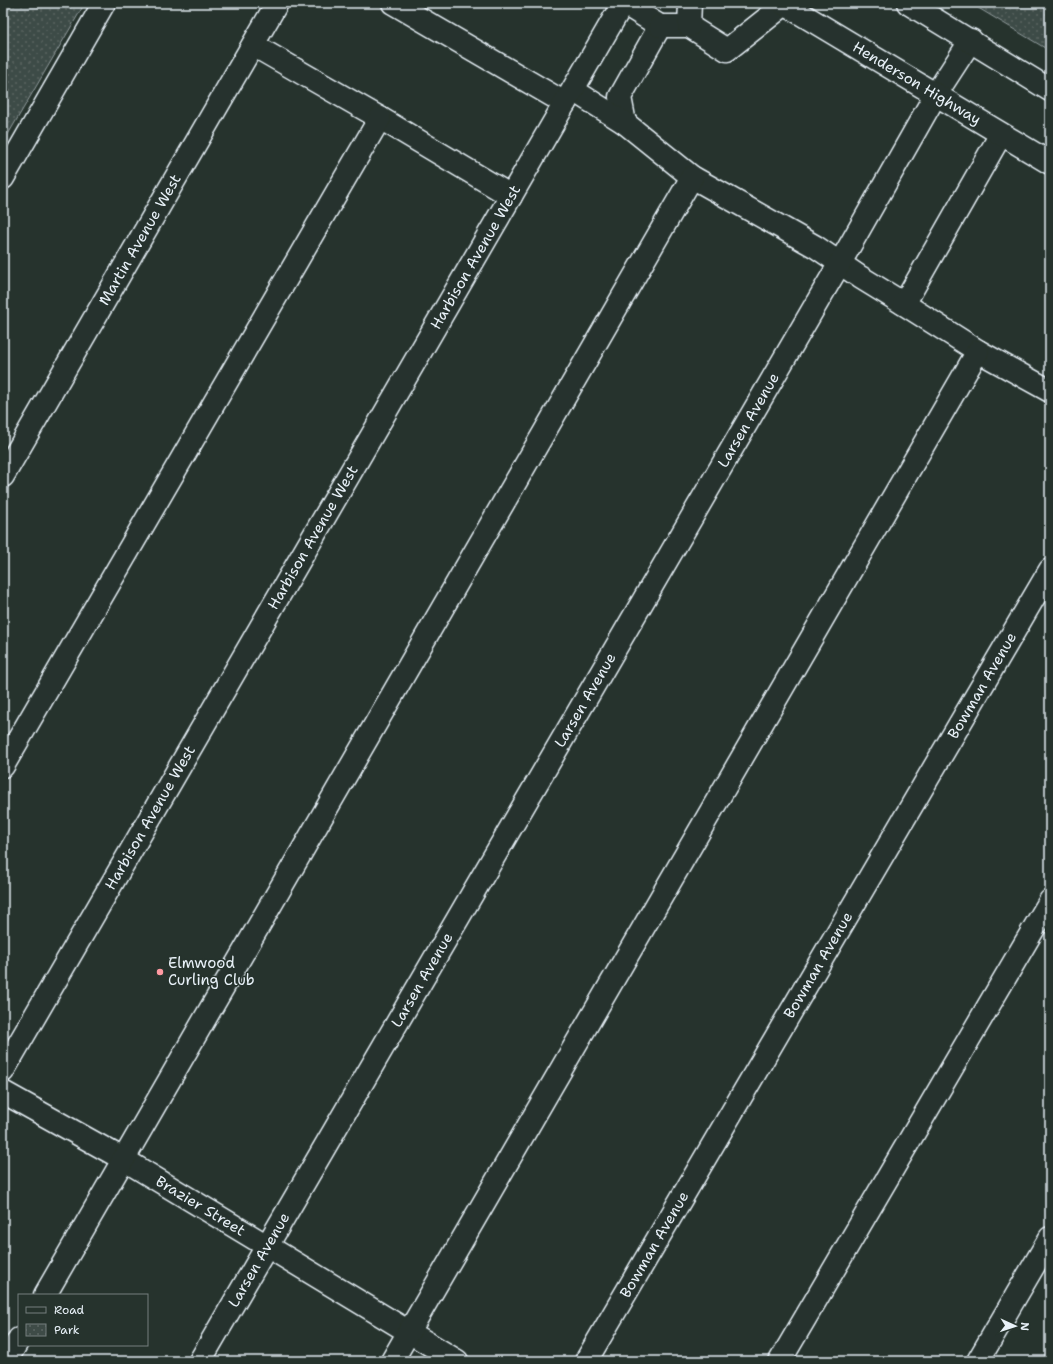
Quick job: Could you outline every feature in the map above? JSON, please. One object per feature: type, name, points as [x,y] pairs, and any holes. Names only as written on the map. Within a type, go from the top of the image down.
[{"type":"street","points":[[3,178],[104,3]]},
{"type":"street","name":"Martin Avenue West","points":[[3,476],[277,3]]},
{"type":"street","points":[[393,3],[569,97],[625,123],[692,177],[816,247],[978,351],[1050,390]]},
{"type":"street","points":[[623,3],[660,26],[689,26],[727,50],[784,4]]},
{"type":"street","name":"Harbison Avenue West","points":[[3,1071],[623,3]]},
{"type":"street","points":[[689,26],[690,3]]},
{"type":"street","points":[[908,3],[1050,90]]},
{"type":"street","name":"Henderson Highway","points":[[784,4],[1050,163]]},
{"type":"street","points":[[625,123],[620,97],[660,26]]},
{"type":"street","name":"Larsen Avenue","points":[[200,1361],[840,263],[936,94],[970,40]]},
{"type":"street","points":[[253,45],[511,196]]},
{"type":"street","points":[[3,766],[380,118]]},
{"type":"street","points":[[904,304],[1002,134]]},
{"type":"street","points":[[46,1294],[692,177]]},
{"type":"street","points":[[392,1361],[978,351]]},
{"type":"street","name":"Bowman Avenue","points":[[586,1361],[1050,570]]},
{"type":"street","points":[[780,1361],[1050,901]]},
{"type":"street","name":"Brazier Street","points":[[3,1092],[124,1160],[457,1361]]},
{"type":"street","points":[[978,1361],[1050,1238]]},
{"type":"street","points":[[6,1361],[18,1341]]},
{"type":"path","points":[[3,9],[16,3]]},
{"type":"path","points":[[63,3],[71,10]]},
{"type":"green space","points":[[3,3],[85,3],[3,143]]},
{"type":"green space","points":[[970,3],[1050,3],[1050,51]]},
{"type":"place","name":"Elmwood Curling Club","points":[[160,972]]}]
